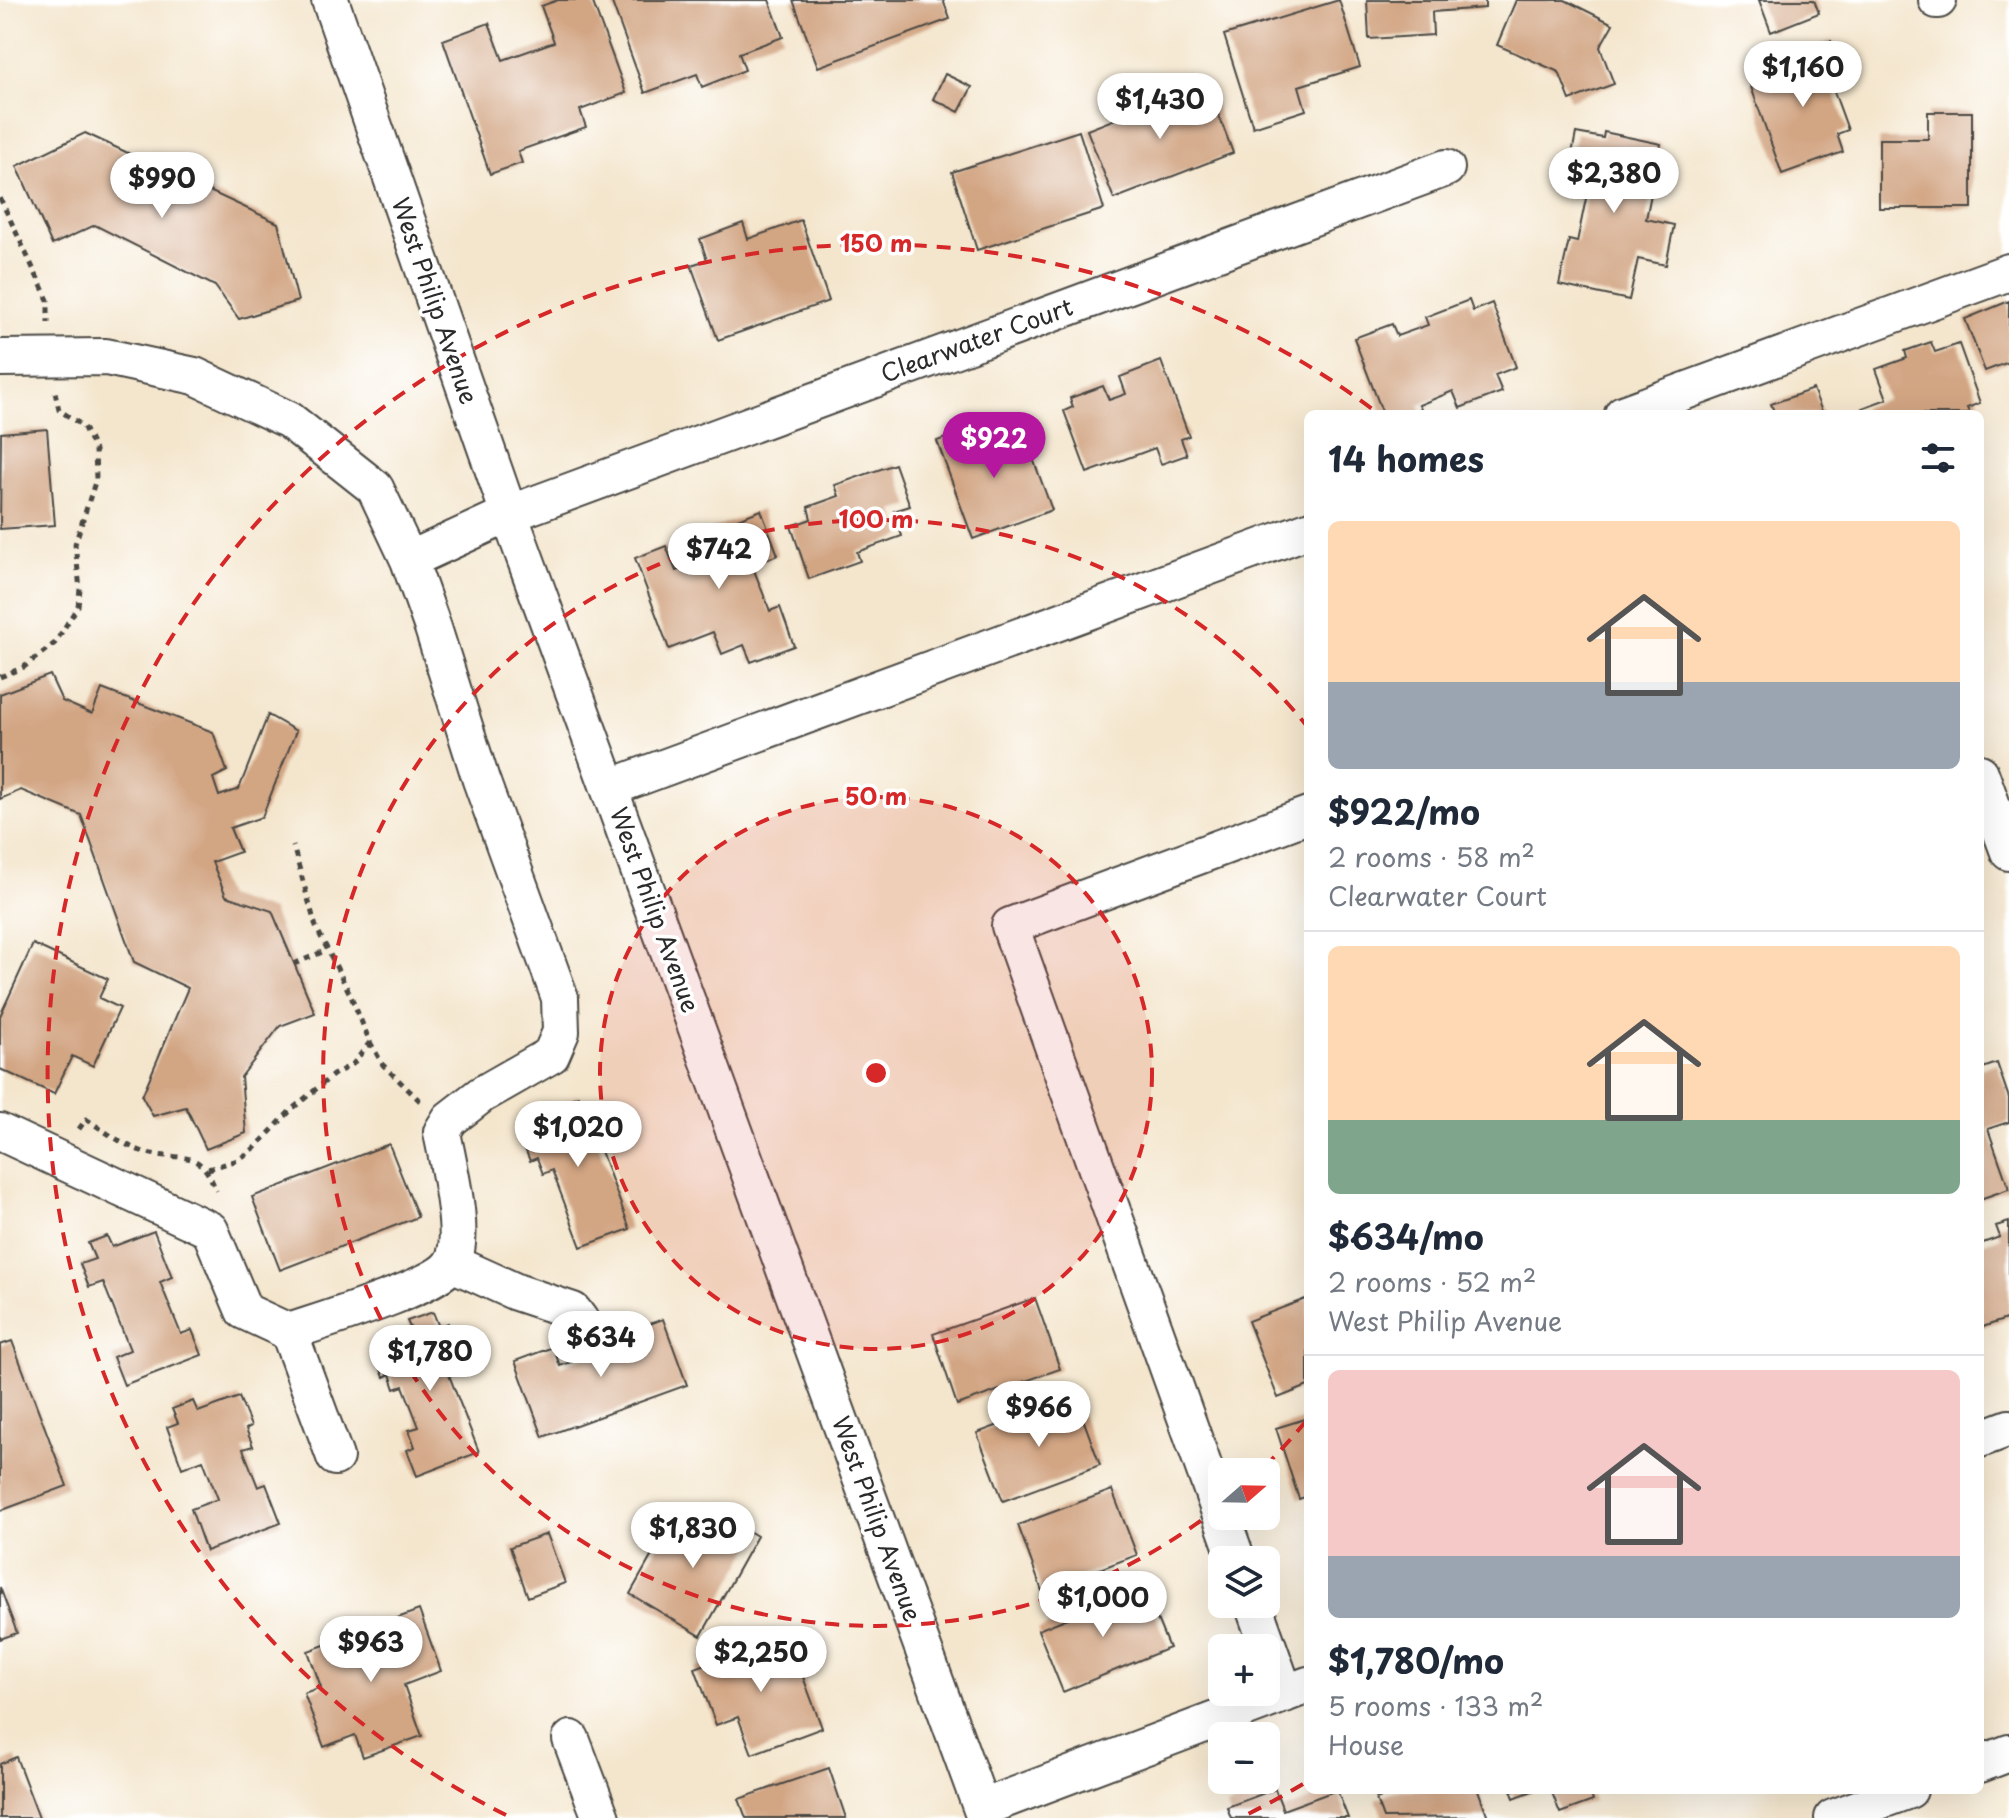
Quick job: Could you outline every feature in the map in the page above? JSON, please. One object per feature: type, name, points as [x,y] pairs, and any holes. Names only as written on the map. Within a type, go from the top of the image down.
[{"type":"street","name":"West Philip Avenue","points":[[330,0],[509,514],[984,1813]]},
{"type":"street","name":"Clearwater Court","points":[[409,560],[509,514],[1446,168]]},
{"type":"street","points":[[1634,410],[2009,272]]},
{"type":"street","points":[[0,358],[106,357],[195,376],[289,420],[375,488],[409,560],[481,780],[560,998],[561,1032],[551,1055],[481,1095],[450,1119],[442,1132],[455,1196],[457,1236],[452,1263],[431,1281],[289,1332],[244,1311],[210,1230],[0,1132]]},
{"type":"street","points":[[609,788],[1304,531]]},
{"type":"street","points":[[1984,784],[2009,852]]},
{"type":"street","points":[[1232,1546],[1010,926],[1304,816]]},
{"type":"street","points":[[452,1263],[516,1292],[573,1311],[588,1331]]},
{"type":"street","points":[[289,1332],[335,1457]]},
{"type":"street","points":[[1984,1437],[2009,1428]]},
{"type":"street","points":[[984,1813],[1297,1690],[1260,1618]]},
{"type":"street","points":[[571,1739],[601,1818]]},
{"type":"street","points":[[1984,1762],[2009,1753]]},
{"type":"street","points":[[1833,1818],[1898,1794]]},
{"type":"path","points":[[0,198],[48,300],[47,358],[59,410],[83,426],[95,450],[96,479],[75,544],[80,589],[78,606],[55,643],[24,667],[0,677]]},
{"type":"path","points":[[293,846],[316,927],[383,1065],[414,1096],[433,1111],[450,1119]]},
{"type":"path","points":[[294,964],[327,950]]},
{"type":"path","points":[[208,1169],[238,1160],[256,1147],[292,1109],[333,1075],[353,1064],[370,1042]]},
{"type":"building","points":[[558,0],[592,0],[626,93],[580,110],[586,127],[518,151],[522,163],[490,174],[443,40],[489,23],[503,60],[554,42],[541,6]]},
{"type":"building","points":[[611,0],[769,0],[783,37],[739,53],[745,70],[702,87],[697,74],[645,93]]},
{"type":"building","points":[[793,0],[943,0],[950,19],[818,67]]},
{"type":"building","points":[[1339,0],[1360,67],[1299,86],[1306,110],[1253,127],[1224,35]]},
{"type":"building","points":[[1367,0],[1485,0],[1485,8],[1432,12],[1433,35],[1369,39]]},
{"type":"building","points":[[1516,0],[1565,0],[1613,24],[1600,47],[1614,84],[1570,100],[1559,72],[1497,45]]},
{"type":"building","points":[[1759,0],[1814,0],[1819,13],[1771,32]]},
{"type":"building","points":[[1831,41],[1845,81],[1832,86],[1848,130],[1837,134],[1843,152],[1782,174],[1750,84],[1792,69],[1788,57]]},
{"type":"building","points":[[945,74],[972,87],[959,112],[933,99]]},
{"type":"building","points":[[1207,83],[1233,153],[1114,199],[1087,130]]},
{"type":"building","points":[[1928,112],[1972,112],[1972,208],[1879,208],[1879,139],[1928,139]]},
{"type":"building","points":[[1079,131],[1104,209],[977,250],[952,172]]},
{"type":"building","points":[[1604,132],[1661,144],[1646,219],[1674,225],[1666,265],[1638,259],[1629,300],[1559,285],[1569,240],[1577,242],[1589,184],[1567,180],[1576,133],[1603,138]]},
{"type":"building","points":[[85,133],[278,223],[298,301],[239,319],[215,286],[95,225],[52,245],[17,166]]},
{"type":"building","points":[[801,220],[829,301],[718,340],[691,265],[707,260],[700,239],[743,223],[748,239]]},
{"type":"building","points":[[1469,300],[1473,311],[1492,303],[1516,367],[1495,375],[1502,392],[1460,408],[1453,391],[1419,405],[1421,410],[1381,410],[1354,338],[1392,324],[1397,336],[1428,325],[1425,317]]},
{"type":"building","points":[[2009,301],[2009,362],[1985,371],[1965,319]]},
{"type":"building","points":[[1931,342],[1935,352],[1959,344],[1980,403],[1968,410],[1863,410],[1887,399],[1876,369],[1907,358],[1905,351]]},
{"type":"building","points":[[1161,361],[1189,436],[1181,439],[1187,455],[1161,464],[1155,448],[1087,473],[1064,411],[1073,407],[1070,398],[1103,386],[1109,400],[1126,394],[1120,377]]},
{"type":"building","points":[[1813,389],[1821,410],[1773,410],[1771,404]]},
{"type":"building","points":[[978,426],[984,443],[1022,429],[1052,510],[973,539],[937,441]]},
{"type":"building","points":[[47,429],[55,525],[0,529],[1,433]]},
{"type":"building","points":[[895,464],[910,506],[894,511],[902,536],[857,552],[860,561],[809,579],[791,526],[811,519],[808,507],[839,496],[835,485]]},
{"type":"building","points":[[761,510],[778,555],[752,565],[770,611],[780,607],[794,646],[751,662],[744,645],[722,654],[713,632],[669,649],[635,558],[666,546],[676,571],[705,560],[696,535]]},
{"type":"building","points":[[50,675],[62,701],[92,714],[102,689],[213,732],[227,771],[213,778],[219,796],[239,789],[268,715],[296,731],[262,817],[230,828],[240,852],[212,862],[226,896],[272,911],[315,1013],[280,1026],[241,1077],[246,1133],[206,1149],[186,1107],[153,1116],[142,1096],[188,988],[134,962],[81,815],[21,790],[0,799],[0,694]]},
{"type":"building","points":[[33,944],[108,979],[99,998],[120,1008],[93,1066],[72,1056],[54,1094],[0,1069],[0,1016]]},
{"type":"building","points":[[1997,1063],[2009,1098],[2009,1122],[1988,1129],[2009,1189],[1984,1198],[1984,1068]]},
{"type":"building","points":[[578,1096],[582,1108],[594,1103],[607,1139],[598,1143],[630,1229],[581,1247],[552,1170],[543,1174],[537,1158],[530,1161],[518,1131],[560,1115],[557,1105]]},
{"type":"building","points":[[389,1144],[418,1217],[280,1270],[252,1197]]},
{"type":"building","points":[[2009,1222],[2009,1318],[1984,1327],[1984,1243],[2000,1237],[1996,1226]]},
{"type":"building","points":[[154,1231],[172,1277],[160,1282],[181,1334],[192,1330],[202,1355],[124,1385],[113,1357],[130,1350],[103,1282],[89,1287],[80,1264],[95,1259],[88,1243],[107,1236],[112,1247]]},
{"type":"building","points":[[1035,1298],[1060,1369],[957,1405],[933,1334]]},
{"type":"building","points":[[1304,1300],[1304,1388],[1278,1398],[1248,1321]]},
{"type":"building","points":[[433,1312],[439,1327],[448,1323],[461,1357],[449,1362],[454,1373],[449,1375],[479,1452],[417,1476],[407,1450],[415,1447],[409,1430],[419,1427],[403,1386],[395,1389],[390,1374],[384,1377],[373,1349],[413,1334],[407,1321]]},
{"type":"building","points":[[663,1319],[687,1385],[543,1437],[515,1361],[553,1347],[560,1366],[631,1340],[628,1332]]},
{"type":"building","points":[[12,1341],[67,1486],[0,1511],[0,1345]]},
{"type":"building","points":[[239,1397],[251,1426],[246,1429],[253,1446],[243,1449],[258,1487],[266,1484],[281,1523],[206,1551],[191,1509],[218,1499],[203,1460],[182,1468],[167,1427],[178,1423],[172,1409],[193,1401],[198,1412]]},
{"type":"building","points":[[1075,1397],[1100,1465],[1003,1501],[977,1433]]},
{"type":"building","points":[[1304,1419],[1304,1497],[1299,1499],[1276,1428]]},
{"type":"building","points":[[1112,1490],[1137,1555],[1042,1591],[1018,1525]]},
{"type":"building","points":[[677,1511],[713,1531],[722,1515],[757,1536],[701,1636],[630,1594]]},
{"type":"building","points":[[547,1534],[565,1583],[528,1597],[510,1547]]},
{"type":"building","points":[[0,1587],[17,1633],[0,1639]]},
{"type":"building","points":[[1144,1587],[1169,1648],[1063,1692],[1038,1630]]},
{"type":"building","points":[[419,1610],[441,1671],[404,1685],[422,1736],[363,1757],[355,1735],[324,1747],[304,1693],[321,1687],[308,1651]]},
{"type":"building","points":[[787,1634],[822,1728],[752,1754],[738,1717],[716,1725],[695,1668]]},
{"type":"building","points":[[16,1757],[39,1818],[0,1818],[0,1764]]},
{"type":"building","points":[[829,1768],[846,1818],[746,1818],[739,1799]]},
{"type":"building","points":[[1262,1794],[1277,1794],[1283,1810],[1326,1794],[1339,1794],[1348,1818],[1231,1818],[1227,1807]]},
{"type":"building","points":[[1389,1794],[1479,1794],[1488,1817],[1383,1818],[1376,1799]]},
{"type":"building","points":[[1553,1794],[1590,1794],[1593,1801],[1560,1813]]}]
